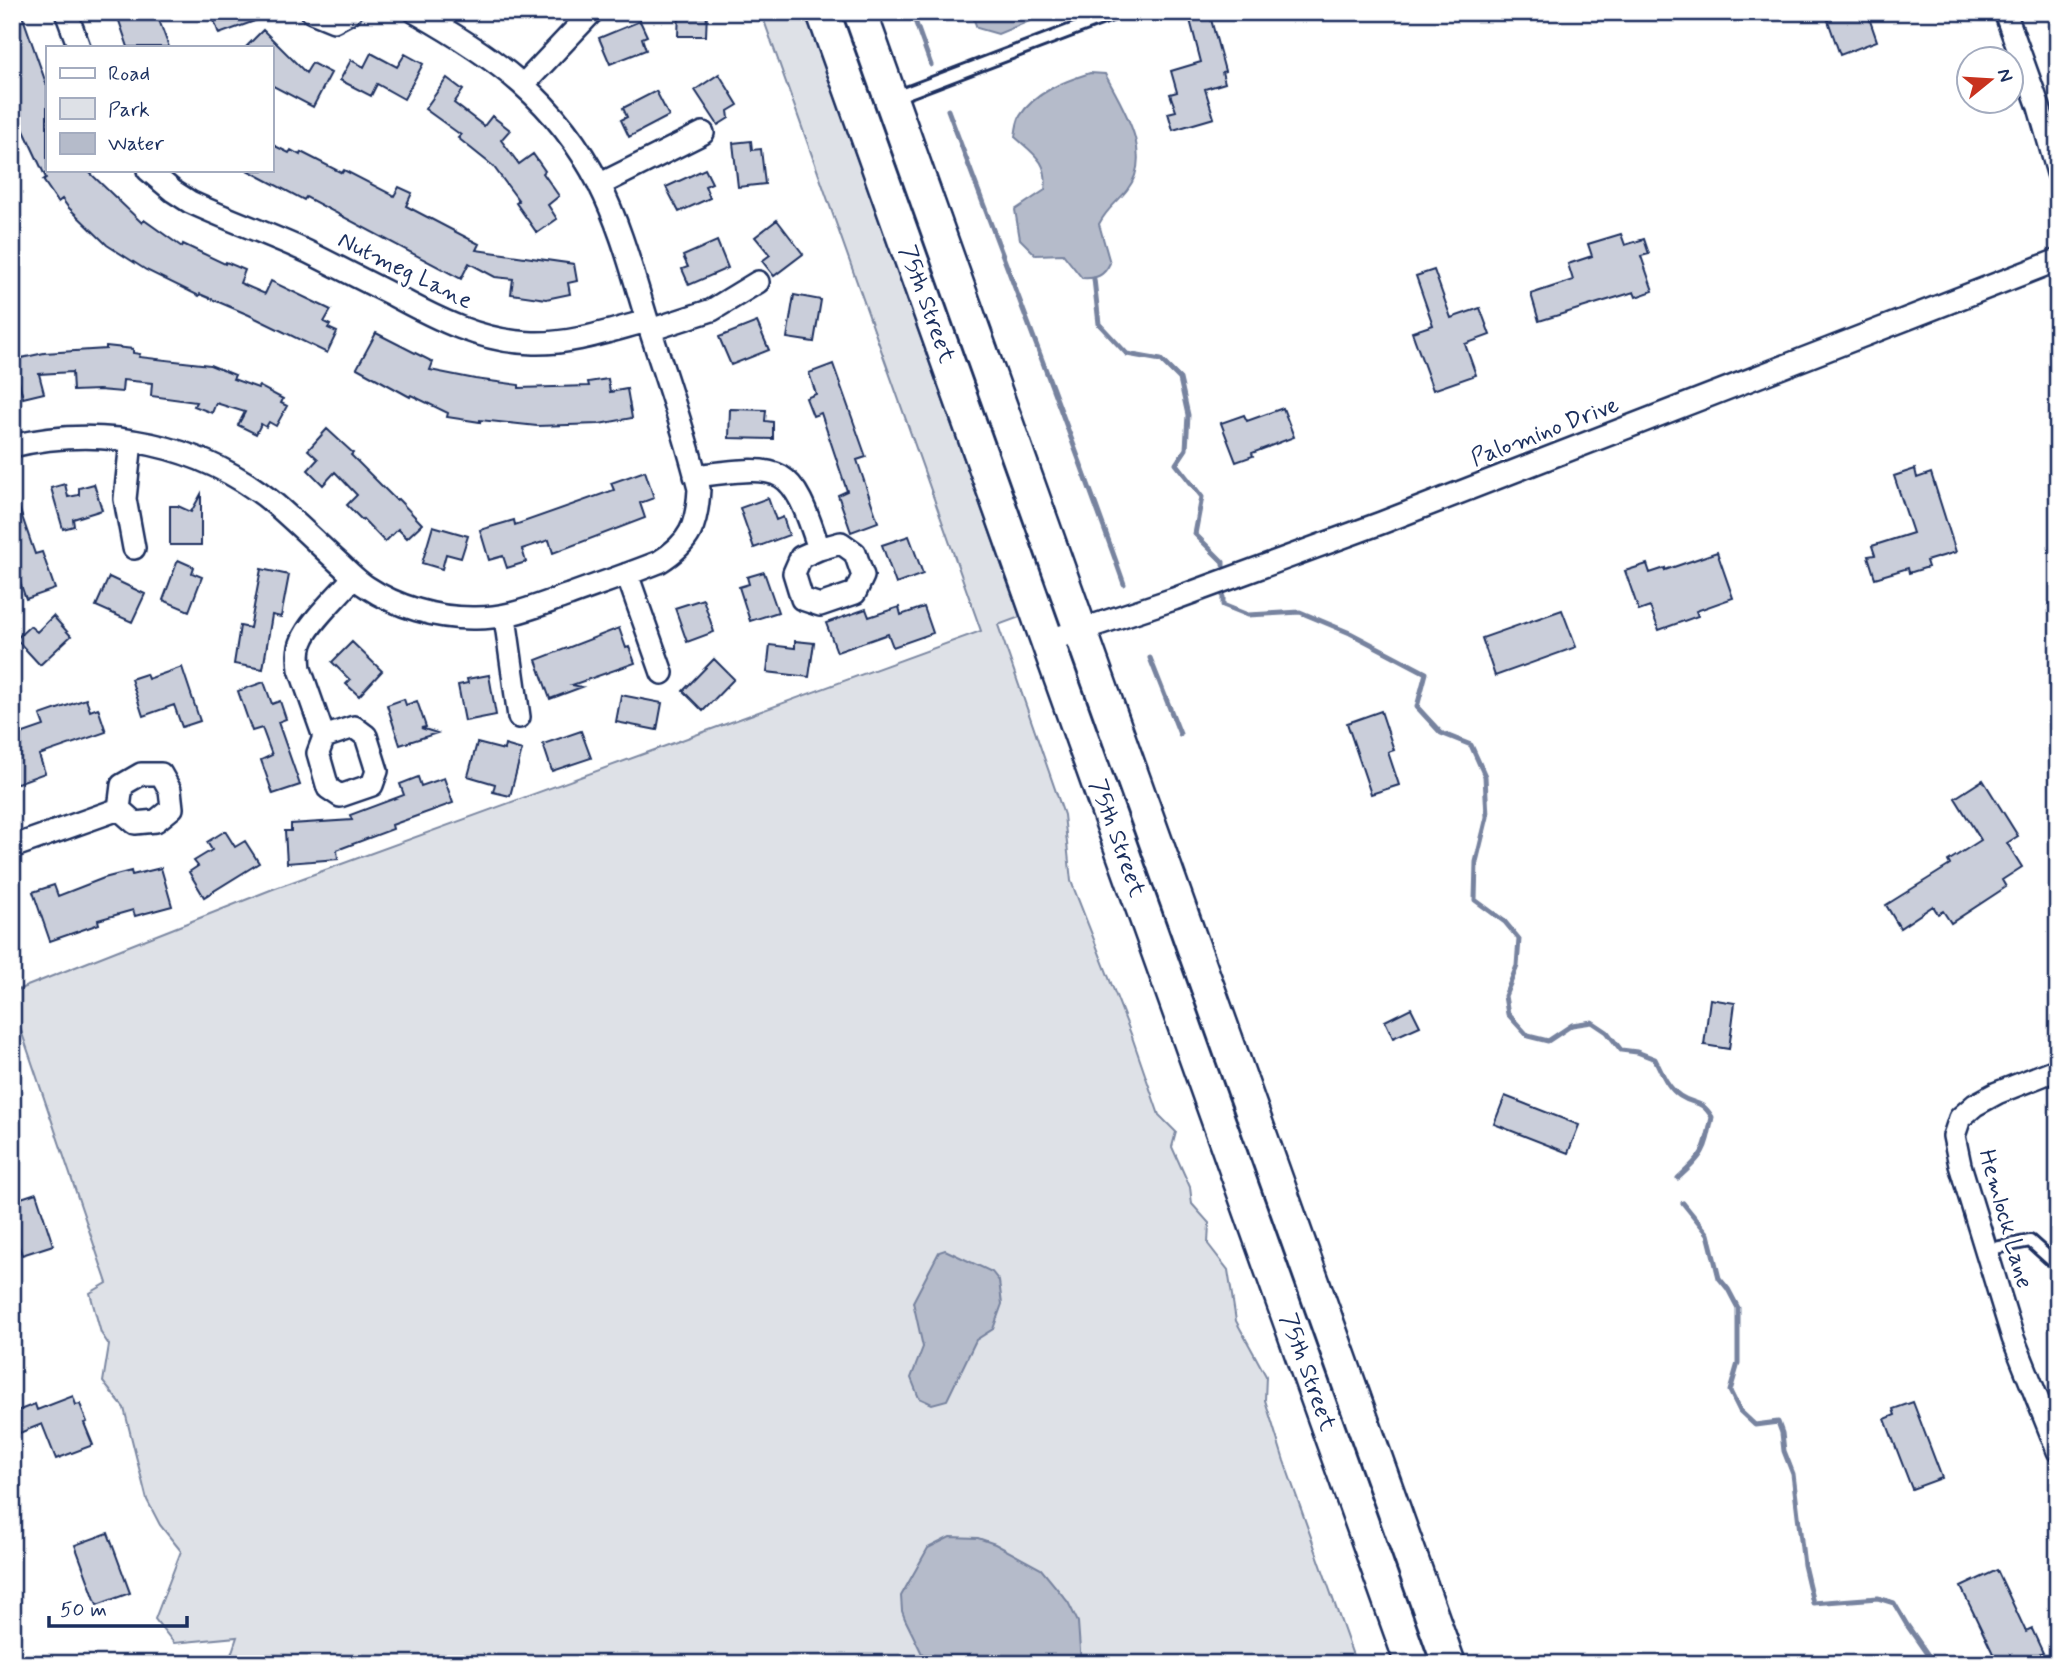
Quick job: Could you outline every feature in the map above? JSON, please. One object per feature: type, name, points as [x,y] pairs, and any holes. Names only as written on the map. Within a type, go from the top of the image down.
[{"type":"main road","name":"75th Street","points":[[823,12],[1064,635],[1449,1664]]},
{"type":"main road","name":"75th Street","points":[[860,12],[891,99],[1064,635],[1412,1664]]},
{"type":"street","points":[[66,12],[79,46]]},
{"type":"street","points":[[312,12],[334,21],[351,12]]},
{"type":"street","points":[[12,446],[54,438],[110,437],[183,452],[241,480],[277,506],[354,577],[376,593],[427,613],[473,618],[505,617],[659,562],[676,551],[688,537],[698,512],[699,488],[649,326],[609,206],[599,184],[570,136],[523,85],[462,38],[415,12]]},
{"type":"street","points":[[523,85],[592,12]]},
{"type":"street","points":[[2005,12],[2039,107],[2058,173]]},
{"type":"street","points":[[599,184],[703,133]]},
{"type":"street","name":"Nutmeg Lane","points":[[150,172],[190,202],[306,252],[443,322],[506,341],[566,341],[649,326],[712,310],[758,282]]},
{"type":"street","name":"Palomino Drive","points":[[1064,635],[1174,599],[1394,519],[2058,260]]},
{"type":"street","points":[[131,441],[125,499],[134,548]]},
{"type":"street","points":[[695,475],[761,469],[786,479],[802,499],[819,549]]},
{"type":"street","points":[[627,574],[662,673]]},
{"type":"street","points":[[324,737],[300,669],[299,648],[307,631],[354,577]]},
{"type":"street","points":[[505,617],[519,717]]},
{"type":"street","points":[[12,847],[119,808]]},
{"type":"street","name":"Hemlock Lane","points":[[2058,1069],[1997,1093],[1975,1105],[1960,1118],[1954,1136],[1960,1165],[2013,1338],[2058,1451]]},
{"type":"lane","points":[[891,99],[1119,12]]},
{"type":"lane","points":[[1986,1250],[2030,1241],[2058,1266]]},
{"type":"green space","points":[[761,12],[805,12],[1020,617],[998,625],[1064,815],[1071,881],[1131,1034],[1159,1115],[1176,1132],[1172,1147],[1190,1187],[1192,1204],[1209,1223],[1208,1244],[1228,1270],[1236,1321],[1266,1376],[1265,1400],[1284,1461],[1356,1664],[228,1664],[237,1637],[174,1643],[155,1619],[181,1551],[160,1525],[147,1500],[124,1408],[103,1382],[109,1345],[101,1333],[90,1293],[107,1283],[12,1004],[12,992],[273,889],[981,631]]},
{"type":"green space","points":[[836,12],[848,12],[997,440],[938,301]]},
{"type":"green space","points":[[1071,648],[1437,1664],[1425,1664],[1068,653]]},
{"type":"water","points":[[971,12],[1051,12],[998,34],[977,28]]},
{"type":"water","points":[[1090,73],[1105,74],[1120,101],[1133,131],[1138,162],[1135,176],[1127,190],[1099,224],[1110,263],[1102,274],[1082,278],[1063,254],[1036,255],[1020,239],[1015,210],[1045,190],[1046,180],[1039,159],[1015,137],[1020,116],[1034,100],[1061,84]]},
{"type":"water","points":[[945,1250],[992,1272],[999,1281],[1002,1304],[993,1329],[976,1340],[947,1400],[932,1404],[919,1398],[911,1378],[923,1347],[913,1302],[939,1252]]},
{"type":"water","points":[[950,1537],[978,1538],[995,1544],[1041,1569],[1068,1602],[1078,1622],[1081,1664],[927,1664],[905,1619],[901,1596],[928,1548]]},
{"type":"building","points":[[12,12],[21,12],[46,83],[46,172],[89,172],[142,223],[144,220],[182,247],[183,244],[225,264],[226,262],[245,270],[240,283],[265,294],[271,281],[331,310],[324,322],[330,325],[328,328],[337,332],[327,353],[146,270],[107,245],[62,199],[58,202],[43,180],[46,178],[12,102]]},
{"type":"building","points":[[116,12],[156,12],[169,46],[128,46]]},
{"type":"building","points":[[211,12],[273,12],[274,14],[219,34]]},
{"type":"building","points":[[679,12],[707,12],[706,36],[678,36]]},
{"type":"building","points":[[1188,12],[1209,12],[1225,71],[1222,72],[1225,83],[1205,89],[1214,118],[1173,130],[1168,113],[1176,111],[1170,94],[1177,92],[1171,71],[1201,62]]},
{"type":"building","points":[[1836,12],[1867,12],[1877,41],[1840,55],[1826,15]]},
{"type":"building","points":[[640,21],[647,36],[642,38],[646,50],[610,64],[599,38]]},
{"type":"building","points":[[263,30],[306,73],[312,63],[331,73],[313,107],[273,86],[273,46],[247,46]]},
{"type":"building","points":[[371,53],[397,67],[405,54],[423,64],[404,99],[377,84],[371,96],[340,80],[351,60],[364,67]]},
{"type":"building","points":[[719,74],[738,105],[728,111],[729,118],[718,125],[695,90]]},
{"type":"building","points":[[447,78],[463,90],[454,103],[484,126],[492,116],[510,130],[501,140],[519,164],[533,154],[545,171],[543,173],[559,196],[548,205],[557,219],[537,233],[516,203],[519,201],[493,166],[458,138],[461,135],[425,109]]},
{"type":"building","points":[[656,91],[669,116],[629,137],[621,120],[627,117],[623,108]]},
{"type":"building","points":[[751,141],[752,150],[761,149],[765,184],[738,187],[733,143]]},
{"type":"building","points":[[273,145],[289,153],[291,150],[300,155],[301,152],[342,173],[344,170],[394,196],[399,187],[412,193],[406,206],[479,244],[476,250],[574,264],[577,281],[568,283],[570,294],[546,299],[511,294],[513,279],[495,277],[469,263],[461,279],[306,197],[304,200],[251,172],[273,172]]},
{"type":"building","points":[[705,169],[712,183],[705,186],[710,198],[679,212],[666,187]]},
{"type":"building","points":[[777,220],[803,254],[774,276],[762,261],[770,255],[755,237]]},
{"type":"building","points":[[1621,234],[1625,245],[1644,239],[1649,254],[1641,256],[1653,291],[1636,297],[1634,292],[1539,321],[1531,294],[1573,280],[1568,264],[1592,256],[1588,244]]},
{"type":"building","points":[[717,241],[728,268],[689,285],[682,269],[688,267],[683,256]]},
{"type":"building","points":[[1434,270],[1451,318],[1480,308],[1490,335],[1465,344],[1476,375],[1433,390],[1412,332],[1433,325],[1416,276]]},
{"type":"building","points":[[794,295],[821,300],[814,342],[787,338]]},
{"type":"building","points":[[757,322],[769,350],[731,365],[719,337]]},
{"type":"building","points":[[376,333],[433,362],[430,370],[519,385],[519,388],[589,386],[588,382],[608,379],[610,392],[627,389],[632,418],[599,424],[537,426],[447,417],[448,413],[411,395],[410,397],[357,368]]},
{"type":"building","points":[[106,346],[133,349],[133,353],[140,354],[139,357],[210,365],[235,375],[233,379],[258,388],[259,386],[283,399],[281,403],[287,406],[276,426],[269,422],[266,427],[261,424],[256,434],[238,425],[245,412],[216,403],[212,413],[194,406],[196,402],[151,396],[152,383],[123,380],[122,392],[73,391],[72,372],[39,374],[44,393],[23,398],[19,382],[12,384],[12,360],[44,353],[106,349]]},
{"type":"building","points":[[833,364],[866,457],[857,460],[878,522],[851,532],[838,495],[847,491],[821,413],[813,416],[806,398],[816,394],[809,373]]},
{"type":"building","points":[[1283,408],[1294,437],[1236,462],[1221,423],[1244,415],[1247,421]]},
{"type":"building","points":[[730,409],[766,410],[765,421],[773,422],[773,439],[729,438]]},
{"type":"building","points":[[327,429],[422,524],[407,538],[398,529],[385,542],[347,505],[357,495],[335,472],[323,485],[308,470],[318,459],[308,450]]},
{"type":"building","points":[[1915,469],[1917,478],[1931,473],[1956,552],[1926,561],[1928,567],[1909,573],[1908,568],[1875,578],[1868,556],[1875,555],[1872,546],[1913,533],[1894,476]]},
{"type":"building","points":[[645,471],[654,498],[640,503],[645,518],[553,553],[549,540],[522,549],[526,562],[507,568],[503,556],[489,560],[480,530],[514,520],[515,525],[614,490],[611,483]]},
{"type":"building","points":[[65,484],[68,497],[79,495],[79,488],[94,484],[102,510],[73,519],[74,526],[63,529],[51,488]]},
{"type":"building","points":[[201,494],[201,545],[170,545],[170,506],[178,506],[191,512]]},
{"type":"building","points":[[15,496],[35,554],[42,552],[55,589],[26,599],[12,560],[12,497]]},
{"type":"building","points":[[768,498],[776,520],[783,517],[789,535],[754,548],[740,508]]},
{"type":"building","points":[[433,526],[468,536],[461,558],[446,554],[442,569],[422,563]]},
{"type":"building","points":[[909,536],[923,574],[896,584],[882,545]]},
{"type":"building","points":[[1717,552],[1733,598],[1696,611],[1698,616],[1659,630],[1650,607],[1639,611],[1625,571],[1647,564],[1650,573],[1665,570]]},
{"type":"building","points":[[178,560],[194,567],[192,573],[202,577],[189,611],[163,600]]},
{"type":"building","points":[[261,569],[289,575],[281,617],[272,615],[263,669],[234,664],[240,626],[250,628]]},
{"type":"building","points":[[764,572],[778,612],[750,621],[739,587],[749,584],[747,577]]},
{"type":"building","points":[[109,577],[145,594],[132,622],[96,606]]},
{"type":"building","points":[[703,599],[714,632],[687,642],[675,608]]},
{"type":"building","points":[[899,607],[901,615],[924,607],[933,633],[893,647],[888,634],[837,652],[826,623],[866,609],[869,617]]},
{"type":"building","points":[[1562,610],[1576,647],[1495,676],[1482,638]]},
{"type":"building","points":[[53,616],[71,636],[40,665],[16,639],[30,626],[37,632]]},
{"type":"building","points":[[619,628],[635,663],[572,685],[582,687],[550,699],[536,660]]},
{"type":"building","points":[[795,641],[814,643],[809,677],[767,672],[770,645],[795,648]]},
{"type":"building","points":[[352,642],[382,671],[359,696],[346,684],[350,680],[332,662]]},
{"type":"building","points":[[714,659],[734,679],[703,711],[683,691]]},
{"type":"building","points":[[182,667],[200,721],[182,727],[174,705],[143,716],[131,679],[146,674],[148,679]]},
{"type":"building","points":[[489,675],[496,715],[465,721],[458,685],[468,683],[467,679]]},
{"type":"building","points":[[264,682],[272,704],[280,701],[286,719],[278,722],[300,785],[273,794],[261,760],[272,755],[262,728],[252,731],[238,691]]},
{"type":"building","points":[[621,695],[662,703],[657,730],[616,722]]},
{"type":"building","points":[[86,699],[90,711],[98,708],[106,732],[39,755],[45,773],[12,785],[12,737],[44,726],[40,715]]},
{"type":"building","points":[[404,699],[406,705],[417,701],[426,727],[421,728],[437,733],[400,745],[387,705]]},
{"type":"building","points":[[1381,711],[1394,750],[1388,752],[1399,785],[1371,794],[1347,723]]},
{"type":"building","points":[[581,731],[591,758],[552,771],[543,744]]},
{"type":"building","points":[[477,743],[504,750],[505,745],[522,750],[510,796],[493,792],[495,784],[468,776]]},
{"type":"building","points":[[418,777],[421,786],[444,778],[453,803],[392,825],[393,829],[337,850],[338,859],[287,863],[285,831],[291,831],[291,824],[352,820],[350,815],[404,795],[400,784]]},
{"type":"building","points":[[1983,780],[2018,836],[2007,843],[2022,867],[2002,880],[2006,887],[1951,923],[1943,911],[1938,914],[1933,906],[1900,928],[1886,905],[1950,865],[1948,861],[1981,840],[1955,798]]},
{"type":"building","points":[[225,831],[235,847],[245,841],[259,863],[204,897],[189,872],[198,866],[194,861],[212,850],[207,842]]},
{"type":"building","points":[[161,868],[172,906],[135,916],[133,910],[98,920],[99,924],[50,941],[33,892],[54,885],[58,896],[104,878],[131,871],[132,875]]},
{"type":"building","points":[[1710,999],[1735,1003],[1729,1049],[1704,1045]]},
{"type":"building","points":[[1411,1008],[1420,1026],[1393,1038],[1385,1021]]},
{"type":"building","points":[[1505,1096],[1579,1125],[1568,1153],[1494,1124]]},
{"type":"building","points":[[36,1193],[53,1245],[22,1255],[12,1227],[12,1201]]},
{"type":"building","points":[[73,1396],[76,1405],[80,1404],[93,1445],[56,1459],[42,1424],[12,1436],[12,1413],[35,1404],[37,1410]]},
{"type":"building","points":[[1913,1402],[1942,1478],[1912,1489],[1885,1419],[1895,1415],[1893,1409]]},
{"type":"building","points":[[108,1533],[130,1593],[97,1605],[75,1545]]},
{"type":"building","points":[[1997,1570],[2026,1632],[2032,1629],[2043,1653],[2020,1664],[1998,1664],[1961,1587]]},
{"type":"waterway","points":[[912,12],[931,65]]},
{"type":"waterway","points":[[948,110],[1124,584]]},
{"type":"waterway","points":[[1094,279],[1099,324],[1127,354],[1161,360],[1180,379],[1188,415],[1186,449],[1176,464],[1202,497],[1195,534],[1223,565]]},
{"type":"waterway","points":[[1223,597],[1223,605],[1248,615],[1300,612],[1350,633],[1426,673],[1417,707],[1441,733],[1471,745],[1485,776],[1487,817],[1476,862],[1475,900],[1505,922],[1519,939],[1517,966],[1505,996],[1508,1014],[1528,1036],[1548,1041],[1572,1025],[1592,1022],[1607,1032],[1621,1050],[1637,1052],[1655,1059],[1675,1092],[1701,1105],[1712,1117],[1702,1151],[1678,1178]]},
{"type":"waterway","points":[[1150,658],[1180,734]]},
{"type":"waterway","points":[[1683,1203],[1708,1234],[1719,1278],[1738,1308],[1738,1363],[1730,1391],[1740,1411],[1755,1425],[1778,1422],[1782,1433],[1784,1451],[1793,1474],[1804,1565],[1813,1603],[1878,1598],[1894,1603],[1934,1664]]}]
